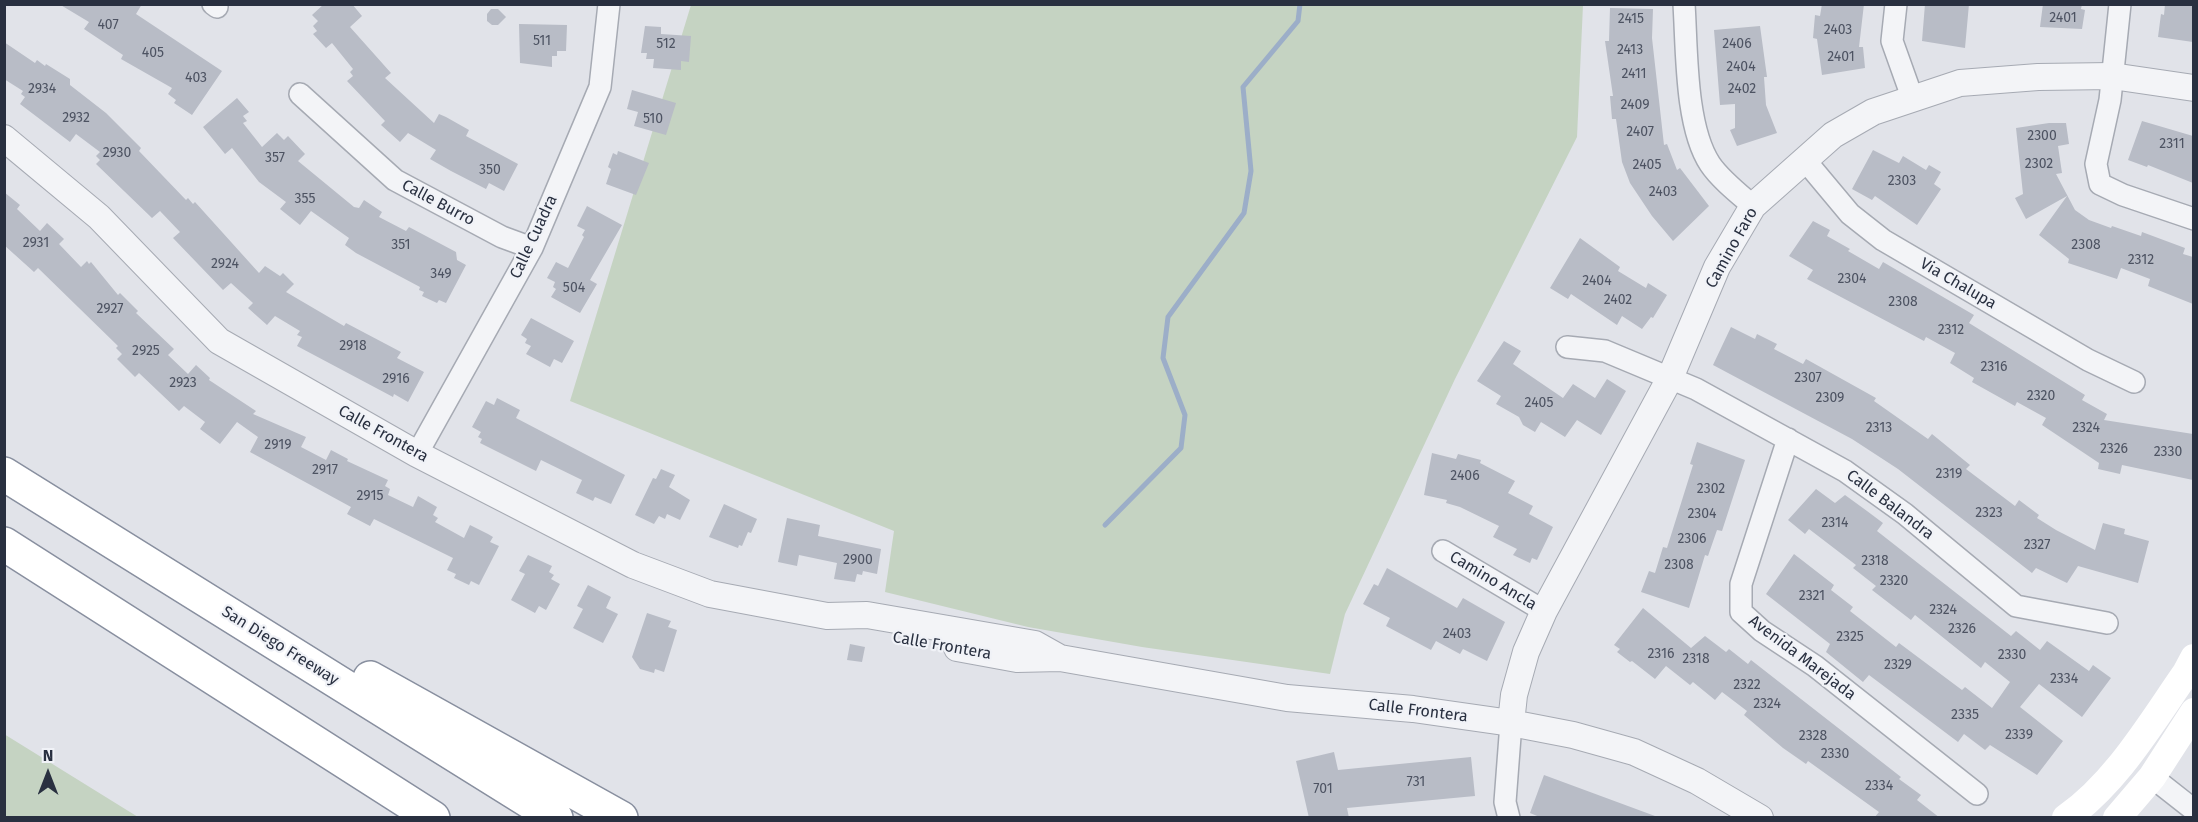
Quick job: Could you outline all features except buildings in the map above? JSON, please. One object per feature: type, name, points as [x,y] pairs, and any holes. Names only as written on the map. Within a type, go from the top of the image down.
[{"type":"highway","name":"San Diego Freeway","points":[[4,474],[556,818]]},
{"type":"highway","points":[[4,544],[433,818]]},
{"type":"highway","points":[[127,550],[349,666],[621,818]]},
{"type":"main road","points":[[2066,818],[2085,804],[2125,758],[2186,673],[2193,658]]},
{"type":"main road","points":[[2117,818],[2156,771],[2193,712]]},
{"type":"street","name":"Calle Cuadra","points":[[417,454],[532,248],[600,87],[609,4]]},
{"type":"street","points":[[1684,4],[1689,96],[1699,136],[1710,163],[1753,206]]},
{"type":"street","points":[[1896,4],[1892,41],[1912,97]]},
{"type":"street","points":[[2120,4],[2112,76],[2096,164],[2100,184],[2123,195],[2193,219]]},
{"type":"street","name":"Camino Faro","points":[[1512,723],[1517,684],[1526,652],[1544,611],[1670,378],[1718,267],[1753,206],[1833,135],[1873,112],[1912,97],[1960,83],[2038,77],[2112,76],[2193,88]]},
{"type":"street","name":"Calle Burro","points":[[300,94],[395,180],[502,237],[532,248]]},
{"type":"street","name":"Calle Frontera","points":[[4,138],[99,217],[219,341],[417,454],[633,565],[710,594],[827,616],[846,628],[1017,659],[1060,658],[1287,698],[1413,709],[1512,723],[1634,752],[1697,782],[1760,818]]},
{"type":"street","name":"Via Chalupa","points":[[1804,159],[1850,214],[1883,240],[2088,360],[2134,382]]},
{"type":"street","name":"Calle Balandra","points":[[1567,347],[1605,351],[1670,378],[1845,471],[1888,502],[2016,606],[2107,623]]},
{"type":"street","name":"Avenida Marejada","points":[[1788,439],[1741,584],[1741,612],[1761,631],[1815,666],[1977,794]]},
{"type":"street","name":"Camino Ancla","points":[[1443,551],[1544,611]]},
{"type":"street","points":[[1509,818],[1505,802],[1512,723]]},
{"type":"street","points":[[2156,771],[2193,790]]},
{"type":"street","points":[[2156,771],[2193,810]]},
{"type":"green space","points":[[691,5],[1583,5],[1577,137],[1455,379],[1345,614],[1330,674],[1142,647],[1028,627],[885,592],[894,531],[570,401]]},
{"type":"green space","points":[[4,734],[138,817],[5,817]]},
{"type":"waterway","points":[[1105,525],[1181,448],[1185,415],[1163,358],[1168,317],[1244,213],[1251,171],[1243,87],[1298,21],[1300,4]]}]
